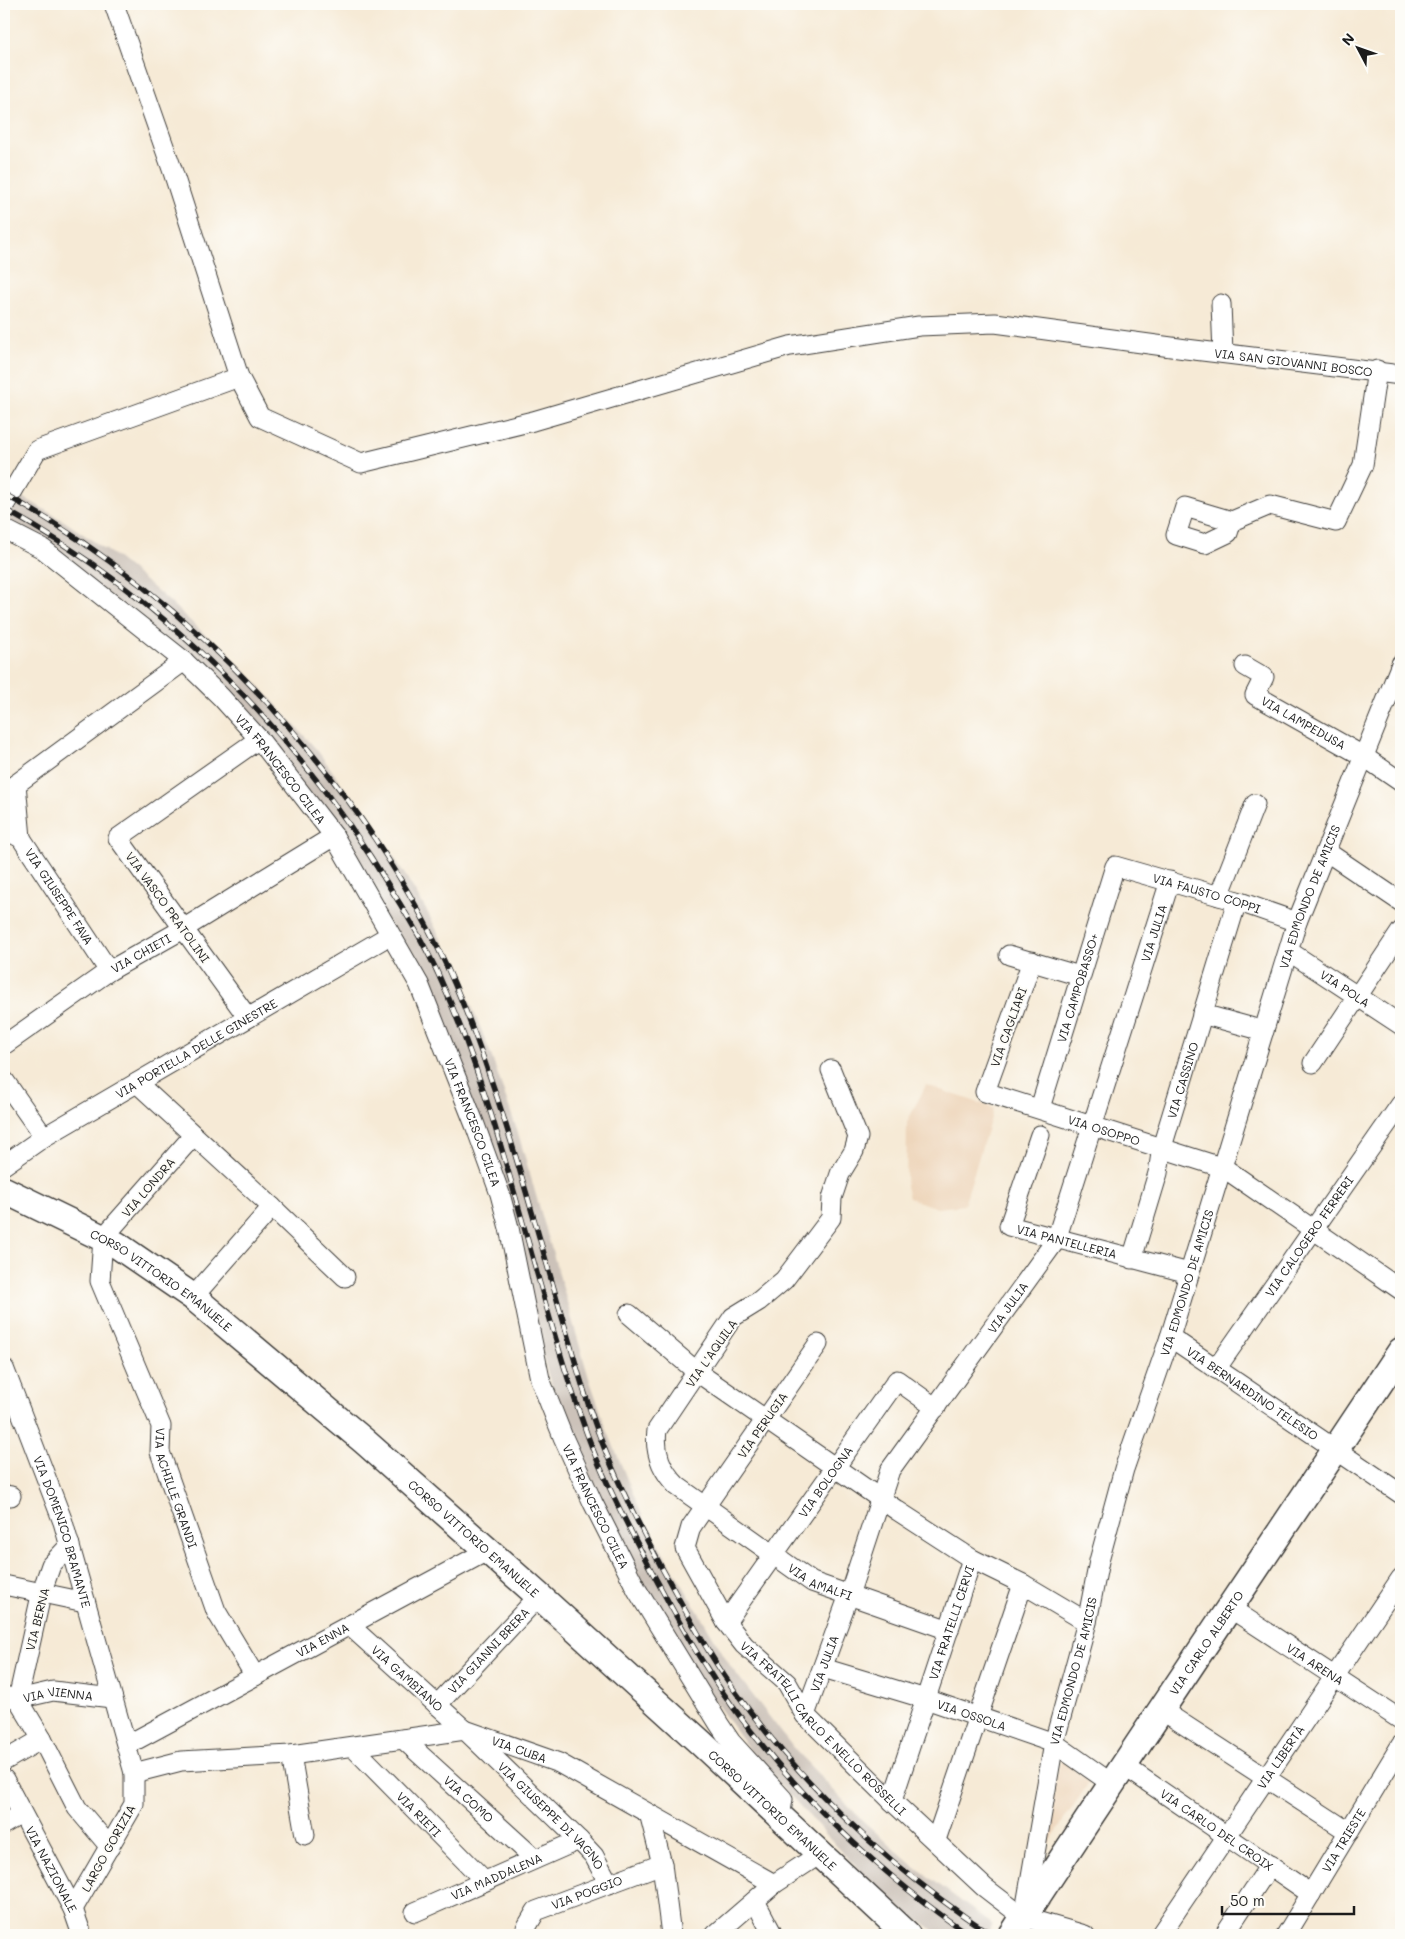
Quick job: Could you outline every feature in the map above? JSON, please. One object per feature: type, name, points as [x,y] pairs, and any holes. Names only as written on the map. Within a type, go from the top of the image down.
[{"type":"main road","name":"CORSO VITTORIO EMANUELE","points":[[4,1190],[103,1238],[193,1297],[364,1441],[539,1596],[820,1854],[894,1930]]},
{"type":"main road","name":"VIA CARLO ALBERTO","points":[[1018,1926],[1160,1709],[1230,1608],[1401,1351]]},
{"type":"street","name":"VIA SAN GIOVANNI BOSCO","points":[[114,4],[172,169],[239,377],[260,417],[361,463],[533,421],[790,346],[919,326],[994,323],[1186,349],[1401,374]]},
{"type":"street","points":[[1220,304],[1223,353]]},
{"type":"street","points":[[1232,521],[1270,505],[1336,522],[1363,465],[1377,370]]},
{"type":"street","points":[[4,506],[37,450],[239,377]]},
{"type":"street","name":"VIA FRANCESCO CILEA","points":[[4,529],[43,549],[184,661],[221,697],[259,739],[334,836],[419,984],[500,1194],[540,1379],[563,1437],[637,1590],[698,1692],[731,1742],[783,1799],[780,1818]]},
{"type":"street","points":[[21,838],[10,789],[184,661]]},
{"type":"street","name":"VIA EDMONDO DE AMICIS","points":[[1018,1926],[1054,1743],[1087,1622],[1099,1561],[1124,1469],[1170,1337],[1224,1168],[1264,1031],[1290,952],[1297,922],[1327,852],[1363,756],[1401,664]]},
{"type":"street","name":"VIA LAMPEDUSA","points":[[1245,666],[1264,677],[1255,695],[1363,756]]},
{"type":"street","name":"VIA VASCO PRATOLINI","points":[[248,1018],[118,838],[259,739]]},
{"type":"street","points":[[1363,756],[1401,782]]},
{"type":"street","name":"VIA CASSINO","points":[[1132,1259],[1158,1173],[1162,1147],[1202,1014],[1228,899],[1255,804]]},
{"type":"street","name":"VIA GIUSEPPE FAVA","points":[[4,830],[21,838],[108,971]]},
{"type":"street","name":"VIA CHIETI","points":[[4,1044],[108,971],[183,930],[334,836]]},
{"type":"street","points":[[1327,852],[1401,902]]},
{"type":"street","name":"VIA FAUSTO COPPI","points":[[1115,866],[1170,881],[1297,922]]},
{"type":"street","name":"VIA CAMPOBASSO+","points":[[1040,1108],[1115,866]]},
{"type":"street","name":"VIA JULIA","points":[[805,1715],[849,1595],[890,1470],[1056,1240],[1170,881]]},
{"type":"street","points":[[1313,1062],[1401,931]]},
{"type":"street","name":"VIA PORTELLA DELLE GINESTRE","points":[[4,1165],[44,1137],[390,934]]},
{"type":"street","name":"VIA POLA","points":[[1290,952],[1401,1026]]},
{"type":"street","points":[[1009,955],[1080,976]]},
{"type":"street","name":"VIA CAGLIARI","points":[[985,1092],[1032,962]]},
{"type":"street","points":[[1202,1014],[1264,1031]]},
{"type":"street","name":"VIA L'AQUILA","points":[[706,1506],[677,1486],[666,1475],[659,1460],[656,1441],[657,1430],[733,1317],[759,1301],[784,1280],[831,1218],[832,1198],[840,1174],[854,1151],[858,1137],[832,1070]]},
{"type":"street","points":[[4,1080],[44,1137]]},
{"type":"street","points":[[136,1083],[272,1207],[345,1277]]},
{"type":"street","name":"VIA OSOPPO","points":[[985,1092],[1224,1168],[1401,1290]]},
{"type":"street","name":"VIA CALOGERO FERRERI","points":[[1216,1369],[1401,1104]]},
{"type":"street","name":"VIA PANTELLERIA","points":[[1040,1135],[1009,1226],[1056,1240],[1189,1273]]},
{"type":"street","name":"VIA LONDRA","points":[[103,1238],[193,1136]]},
{"type":"street","points":[[193,1297],[272,1207]]},
{"type":"street","name":"VIA ACHILLE GRANDI","points":[[103,1238],[100,1281],[161,1426],[160,1452],[196,1559],[216,1612],[255,1676]]},
{"type":"street","points":[[629,1314],[697,1372],[880,1498],[972,1559],[1023,1584],[1087,1622]]},
{"type":"street","name":"VIA BERNARDINO TELESIO","points":[[1170,1337],[1401,1494]]},
{"type":"street","name":"VIA PERUGIA","points":[[706,1506],[818,1344]]},
{"type":"street","name":"VIA DOMENICO BRAMANTE","points":[[4,1368],[10,1399],[63,1522],[112,1698]]},
{"type":"street","name":"VIA BOLOGNA","points":[[726,1622],[897,1380],[936,1408]]},
{"type":"street","name":"VIA AMALFI","points":[[706,1506],[772,1556],[812,1582],[949,1630]]},
{"type":"street","name":"VIA FRATELLI CARLO E NELLO ROSSELLI","points":[[706,1506],[691,1527],[685,1548],[726,1622],[744,1645],[787,1683],[805,1715],[892,1801],[936,1840],[984,1887],[1018,1926]]},
{"type":"street","name":"VIA BERNA","points":[[11,1698],[51,1566],[70,1545]]},
{"type":"street","name":"VIA ENNA","points":[[127,1745],[487,1551]]},
{"type":"street","name":"VIA FRATELLI CERVI","points":[[892,1801],[972,1559]]},
{"type":"street","name":"VIA LIBERTÀ","points":[[1160,1935],[1401,1578]]},
{"type":"street","points":[[936,1840],[1023,1584]]},
{"type":"street","points":[[4,1585],[42,1591],[86,1602]]},
{"type":"street","name":"VIA GIANNI BRERA","points":[[438,1705],[539,1596]]},
{"type":"street","name":"VIA ARENA","points":[[1230,1608],[1401,1720]]},
{"type":"street","name":"VIA GAMBIANO","points":[[349,1625],[465,1730]]},
{"type":"street","name":"VIA OSSOLA","points":[[823,1668],[926,1699],[1054,1743],[1117,1774]]},
{"type":"street","name":"VIA VIENNA","points":[[11,1698],[53,1691],[112,1698]]},
{"type":"street","points":[[11,1698],[42,1739],[77,1808],[110,1847]]},
{"type":"street","name":"LARGO GORIZIA","points":[[72,1909],[134,1804],[134,1773],[112,1698]]},
{"type":"street","points":[[1160,1709],[1349,1832]]},
{"type":"street","name":"VIA CUBA","points":[[134,1773],[181,1761],[292,1756],[465,1730],[559,1763],[650,1817],[774,1884]]},
{"type":"street","name":"VIA GIUSEPPE DI VAGNO","points":[[465,1730],[594,1856],[609,1884]]},
{"type":"street","points":[[4,1761],[42,1739]]},
{"type":"street","name":"VIA COMO","points":[[402,1739],[535,1859]]},
{"type":"street","name":"VIA RIETI","points":[[353,1746],[485,1881]]},
{"type":"street","name":"VIA TRIESTE","points":[[1286,1935],[1401,1746]]},
{"type":"street","points":[[292,1756],[305,1835]]},
{"type":"street","name":"VIA CARLO DEL CROIX","points":[[1117,1774],[1228,1835],[1312,1894]]},
{"type":"street","name":"VIA NAZIONALE","points":[[4,1779],[72,1909],[82,1935]]},
{"type":"street","points":[[4,1824],[22,1814]]},
{"type":"street","points":[[650,1817],[662,1864],[671,1935]]},
{"type":"street","name":"VIA MADDALENA","points":[[415,1912],[579,1840]]},
{"type":"street","points":[[715,1935],[774,1884],[820,1854]]},
{"type":"street","name":"VIA POGGIO","points":[[527,1935],[526,1928],[536,1911],[662,1864]]},
{"type":"street","points":[[1224,1935],[1270,1865]]},
{"type":"street","points":[[755,1901],[773,1935]]},
{"type":"street","points":[[1018,1926],[1085,1935]]},
{"type":"shaded area","points":[[4,486],[64,521],[115,556],[161,594],[253,679],[317,750],[393,855],[428,913],[461,979],[490,1052],[518,1133],[589,1378],[607,1430],[643,1518],[731,1667],[795,1750],[862,1820],[914,1866],[993,1925],[986,1935],[941,1935],[894,1904],[856,1867],[753,1755],[703,1685],[659,1615],[612,1525],[570,1432],[549,1378],[458,1057],[292,774],[45,544],[4,517]]},
{"type":"shaded area","points":[[926,1085],[994,1108],[964,1205],[937,1208],[909,1198],[906,1186],[907,1122]]},
{"type":"shaded area","points":[[1061,1760],[1090,1781],[1046,1847],[1041,1844]]},
{"type":"railway","points":[[4,494],[74,537],[142,586],[207,642],[268,704],[324,769],[375,839],[419,911],[455,985],[501,1109],[579,1376],[598,1432],[612,1468],[637,1520],[688,1615],[713,1659],[732,1687],[759,1723],[818,1791],[850,1823],[919,1882],[992,1935]]},
{"type":"railway","points":[[4,509],[63,544],[119,584],[173,627],[223,674],[270,724],[314,777],[355,833],[413,925],[443,985],[485,1095],[551,1322],[587,1434],[617,1503],[681,1624],[726,1697],[786,1774],[819,1809],[891,1876],[969,1935]]}]
